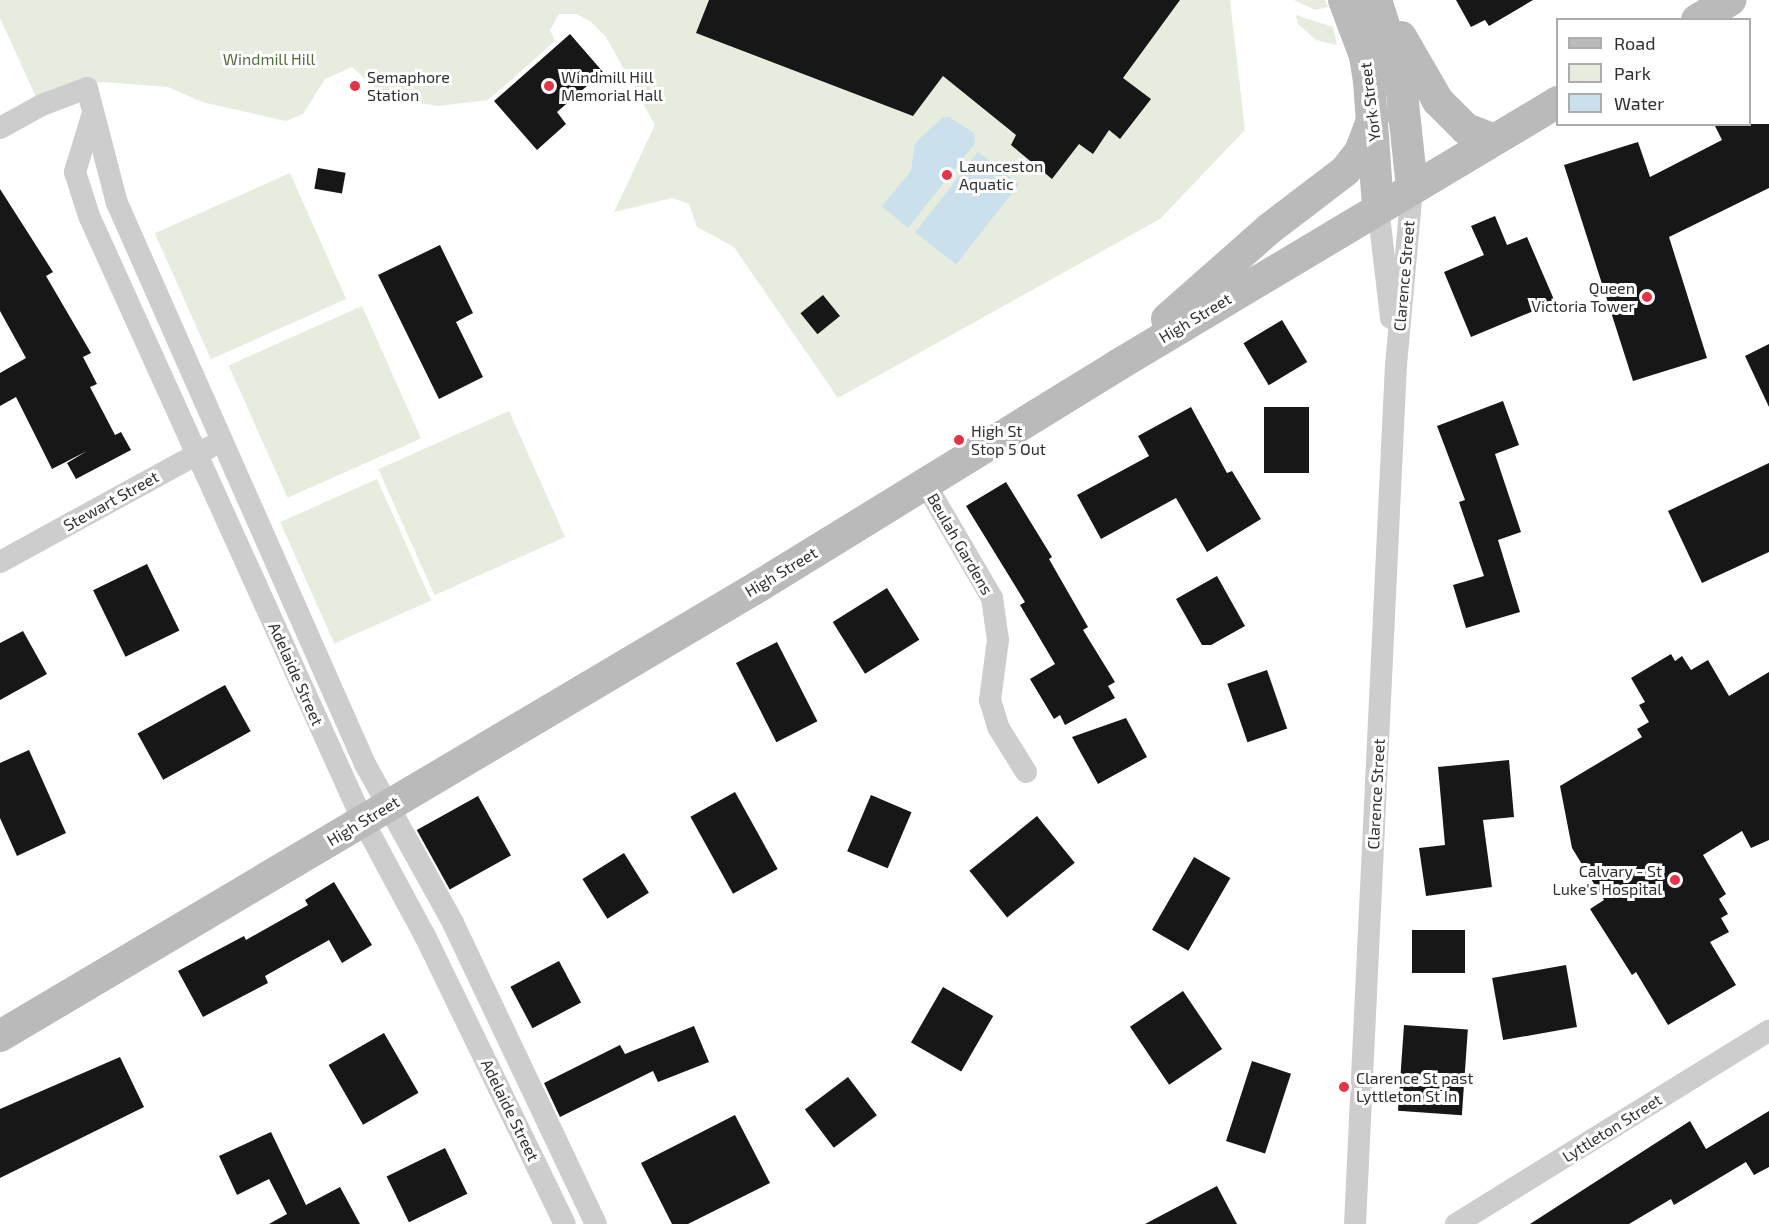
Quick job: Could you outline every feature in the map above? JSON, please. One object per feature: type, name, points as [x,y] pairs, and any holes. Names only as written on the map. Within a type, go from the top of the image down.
[{"type":"main road","name":"York Street","points":[[1344,0],[1365,56],[1374,116],[1378,207]]},
{"type":"main road","name":"York Street","points":[[1378,0],[1400,75],[1412,188]]},
{"type":"main road","points":[[1378,0],[1438,101],[1466,129],[1494,140]]},
{"type":"main road","points":[[1700,18],[1730,0]]},
{"type":"main road","name":"High Street","points":[[0,1036],[926,485],[1118,364],[1556,103]]},
{"type":"main road","points":[[1118,364],[1235,258],[1345,171],[1360,152],[1374,116]]},
{"type":"street","name":"Adelaide Street","points":[[0,128],[42,105],[87,88],[117,203],[365,764],[391,804],[453,923],[596,1224]]},
{"type":"street","name":"Adelaide Street","points":[[94,111],[75,171],[89,216],[343,779],[425,936],[565,1224]]},
{"type":"street","name":"Clarence Street","points":[[1354,1224],[1396,364],[1412,188]]},
{"type":"street","points":[[89,216],[117,203]]},
{"type":"street","name":"Clarence Street","points":[[1378,207],[1396,364]]},
{"type":"street","points":[[108,257],[136,244]]},
{"type":"street","points":[[140,329],[168,317]]},
{"type":"street","name":"Stewart Street","points":[[0,562],[222,441]]},
{"type":"street","name":"Beulah Gardens","points":[[926,485],[992,598],[998,640],[990,700],[998,727],[1026,772]]},
{"type":"street","points":[[288,656],[312,644]]},
{"type":"street","points":[[343,779],[365,764]]},
{"type":"street","points":[[425,936],[453,923]]},
{"type":"street","name":"Lyttleton Street","points":[[1456,1224],[1769,1031]]},
{"type":"street","points":[[479,1046],[506,1033]]},
{"type":"street","points":[[520,1131],[546,1119]]},
{"type":"street","points":[[555,1203],[580,1191]]},
{"type":"green space","name":"Launceston Aquatic","points":[[0,0],[1230,0],[1245,130],[1160,219],[838,398],[734,247],[697,227],[689,204],[672,198],[614,212],[655,125],[606,37],[590,21],[576,14],[559,14],[550,30],[555,41],[488,100],[439,106],[418,103],[378,91],[352,67],[325,79],[303,114],[286,121],[202,102],[168,87],[102,82],[36,97],[0,18]]},
{"type":"green space","points":[[1294,0],[1325,0],[1328,7],[1315,10]]},
{"type":"green space","points":[[1296,15],[1333,27],[1337,45],[1316,40],[1298,24]]},
{"type":"green space","points":[[290,173],[346,299],[211,359],[155,233]]},
{"type":"green space","points":[[362,306],[421,438],[288,498],[229,365]]},
{"type":"green space","points":[[509,411],[565,537],[434,595],[378,469]]},
{"type":"green space","points":[[377,479],[431,601],[334,644],[280,522]]},
{"type":"water","points":[[949,117],[974,133],[975,143],[908,228],[882,206],[911,171],[915,143],[942,118]]},
{"type":"water","points":[[978,152],[1019,184],[956,264],[915,232]]},
{"type":"building","points":[[709,0],[1180,0],[1123,78],[1151,99],[1120,139],[1109,130],[1093,154],[1079,144],[1052,179],[1011,145],[1016,135],[943,76],[913,116],[696,33]]},
{"type":"building","points":[[1456,0],[1533,0],[1489,26],[1485,20],[1471,27]]},
{"type":"building","name":"Windmill Hill Memorial Hall","points":[[570,34],[603,72],[557,112],[566,124],[537,150],[494,101]]},
{"type":"building","name":"Queen Victoria Tower","points":[[1769,124],[1769,188],[1669,237],[1707,358],[1633,381],[1564,165],[1638,142],[1650,177],[1722,140],[1715,126]]},
{"type":"building","points":[[318,168],[346,173],[342,194],[314,189]]},
{"type":"building","points":[[0,189],[53,272],[46,276],[91,353],[83,357],[97,384],[90,387],[115,435],[121,432],[131,450],[76,479],[67,463],[87,451],[52,469],[16,397],[0,406],[0,373],[26,358],[0,311]]},
{"type":"building","points":[[1495,216],[1507,245],[1527,237],[1555,302],[1471,337],[1444,272],[1484,255],[1471,226]]},
{"type":"building","points":[[440,245],[473,313],[456,322],[483,377],[439,399],[378,275]]},
{"type":"building","points":[[823,295],[840,316],[817,334],[800,313]]},
{"type":"building","points":[[1282,320],[1307,362],[1269,385],[1243,343]]},
{"type":"building","points":[[1769,344],[1769,407],[1745,356]]},
{"type":"building","points":[[1503,401],[1519,445],[1495,454],[1521,532],[1498,540],[1520,612],[1466,628],[1453,585],[1484,576],[1459,502],[1465,500],[1437,426]]},
{"type":"building","points":[[1191,407],[1227,473],[1232,471],[1261,519],[1207,552],[1176,498],[1101,539],[1077,495],[1149,456],[1138,436]]},
{"type":"building","points":[[1264,407],[1309,407],[1309,473],[1264,473]]},
{"type":"building","points":[[1769,463],[1769,552],[1702,583],[1668,511]]},
{"type":"building","points":[[1006,482],[1052,557],[1049,559],[1088,627],[1083,630],[1115,682],[1108,686],[1115,698],[1065,725],[1060,715],[1054,719],[1030,679],[1055,664],[1020,605],[1025,602],[966,506]]},
{"type":"building","points":[[147,564],[179,631],[126,657],[93,590]]},
{"type":"building","points":[[1217,576],[1245,626],[1211,645],[1202,645],[1176,599]]},
{"type":"building","points":[[887,588],[919,640],[865,674],[833,622]]},
{"type":"building","points":[[23,631],[47,674],[0,700],[0,643]]},
{"type":"building","points":[[777,642],[817,721],[776,742],[736,663]]},
{"type":"building","name":"Calvary - St Luke's Hospital","points":[[1671,654],[1675,661],[1682,656],[1691,670],[1708,660],[1729,696],[1769,672],[1769,840],[1751,848],[1742,831],[1703,855],[1726,894],[1719,899],[1728,914],[1721,918],[1729,932],[1710,942],[1736,985],[1668,1025],[1636,972],[1632,975],[1590,909],[1604,900],[1572,848],[1560,786],[1642,737],[1637,729],[1649,722],[1639,705],[1645,702],[1631,678]]},
{"type":"building","points":[[1267,670],[1287,729],[1247,742],[1227,684]]},
{"type":"building","points":[[225,685],[251,731],[163,780],[138,733]]},
{"type":"building","points":[[1126,718],[1147,757],[1098,784],[1072,737]]},
{"type":"building","points":[[29,750],[66,833],[17,856],[0,818],[0,763]]},
{"type":"building","points":[[1509,760],[1514,817],[1483,820],[1492,887],[1426,896],[1419,848],[1445,845],[1438,767]]},
{"type":"building","points":[[735,792],[778,869],[733,894],[690,817]]},
{"type":"building","points":[[871,795],[912,812],[888,868],[847,851]]},
{"type":"building","points":[[478,796],[511,855],[450,889],[417,830]]},
{"type":"building","points":[[1037,816],[1075,863],[1007,917],[969,871]]},
{"type":"building","points":[[624,853],[649,893],[607,919],[582,879]]},
{"type":"building","points":[[1194,857],[1230,878],[1188,951],[1152,930]]},
{"type":"building","points":[[334,882],[372,945],[342,963],[329,940],[265,976],[268,983],[203,1017],[178,971],[244,936],[246,940],[308,905],[305,900]]},
{"type":"building","points":[[1412,930],[1465,930],[1465,973],[1412,973]]},
{"type":"building","points":[[559,961],[581,1002],[533,1028],[510,987]]},
{"type":"building","points":[[1566,965],[1577,1027],[1503,1040],[1492,978]]},
{"type":"building","points":[[943,987],[993,1016],[961,1071],[911,1042]]},
{"type":"building","points":[[1183,991],[1222,1049],[1169,1085],[1130,1027]]},
{"type":"building","points":[[1404,1025],[1468,1029],[1462,1115],[1398,1111]]},
{"type":"building","points":[[694,1026],[709,1062],[658,1082],[653,1071],[560,1117],[544,1083],[620,1045],[625,1054]]},
{"type":"building","points":[[384,1033],[418,1093],[363,1125],[329,1065]]},
{"type":"building","points":[[120,1057],[144,1107],[0,1178],[0,1109]]},
{"type":"building","points":[[1252,1061],[1291,1074],[1265,1154],[1226,1141]]},
{"type":"building","points":[[848,1077],[877,1115],[834,1148],[805,1109]]},
{"type":"building","points":[[1769,1111],[1769,1167],[1754,1175],[1746,1162],[1674,1205],[1671,1199],[1629,1224],[1530,1224],[1690,1121],[1706,1149]]},
{"type":"building","points":[[735,1115],[770,1183],[688,1224],[672,1224],[641,1163]]},
{"type":"building","points":[[271,1132],[306,1205],[340,1187],[360,1224],[269,1224],[287,1214],[269,1179],[237,1195],[219,1156]]},
{"type":"building","points":[[445,1148],[467,1194],[409,1222],[387,1176]]},
{"type":"building","points":[[1217,1186],[1237,1224],[1145,1224]]},
{"type":"place","name":"Semaphore Station","points":[[355,86]]},
{"type":"place","name":"Windmill Hill Memorial Hall","points":[[549,86]]},
{"type":"place","name":"Launceston Aquatic","points":[[947,175]]},
{"type":"place","name":"Queen Victoria Tower","points":[[1647,297]]},
{"type":"place","name":"High St Stop 5 Out","points":[[959,440]]},
{"type":"place","name":"Calvary - St Luke's Hospital","points":[[1675,880]]},
{"type":"place","name":"Clarence St past Lyttleton St In","points":[[1344,1087]]},
{"type":"park label","name":"Windmill Hill","points":[[269,59]]}]
